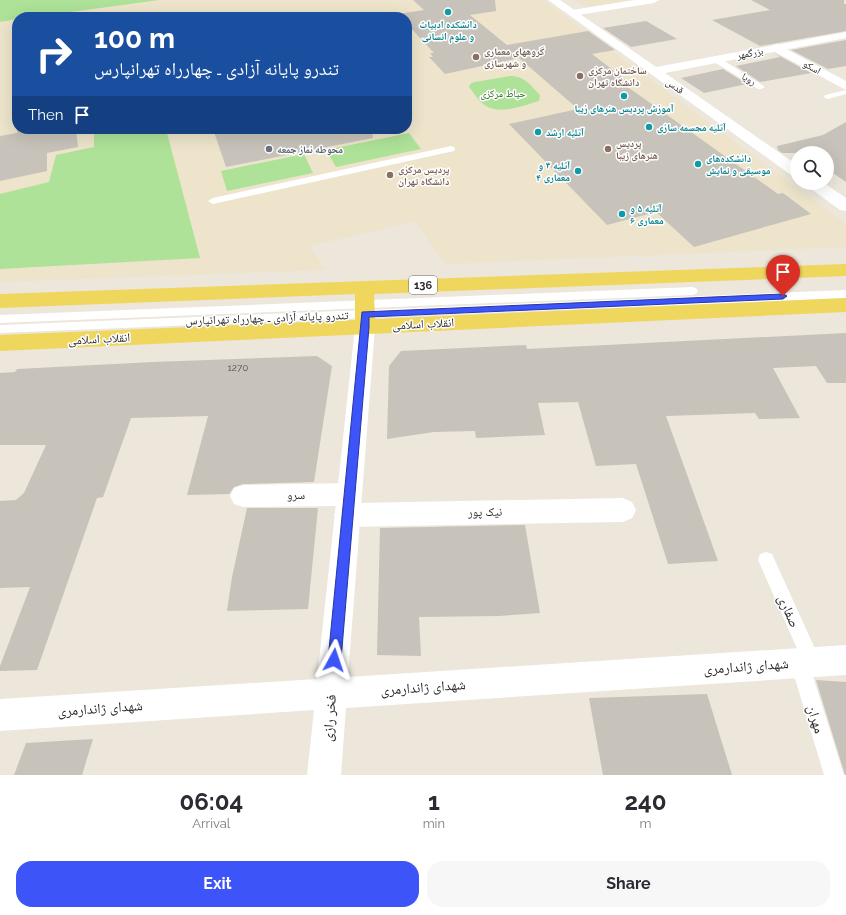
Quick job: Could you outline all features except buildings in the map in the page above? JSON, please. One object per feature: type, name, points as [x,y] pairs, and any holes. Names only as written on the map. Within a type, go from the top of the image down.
[{"type":"main road","name":"انقلاب اسلامی","points":[[0,343],[364,308],[846,270]]},
{"type":"main road","name":"انقلاب اسلامی","points":[[0,301],[364,308],[846,305]]},
{"type":"street","name":"قدس","points":[[553,0],[790,167]]},
{"type":"street","points":[[572,13],[654,0]]},
{"type":"street","name":"بزرگمهر","points":[[654,71],[846,35]]},
{"type":"street","name":"اسکو","points":[[777,48],[846,86]]},
{"type":"street","points":[[823,190],[846,206]]},
{"type":"street","name":"فخر رازی","points":[[324,775],[364,308]]},
{"type":"street","name":"سرو","points":[[243,496],[348,504]]},
{"type":"street","name":"نیک پور","points":[[348,504],[623,510]]},
{"type":"street","name":"شهدای ژاندارمری","points":[[0,715],[846,660]]},
{"type":"lane","name":"رویا","points":[[717,60],[762,87]]},
{"type":"lane","points":[[828,97],[846,92]]},
{"type":"lane","points":[[213,201],[451,149]]},
{"type":"lane","points":[[0,319],[364,308],[846,285]]},
{"type":"lane","name":"تندرو پایانه آزادی ـ چهارراه تهرانپارس","points":[[0,329],[364,308],[846,294]]},
{"type":"lane","name":"صفاری","points":[[766,560],[805,662]]},
{"type":"lane","name":"مهران","points":[[805,662],[834,775]]},
{"type":"shaded area","name":"پردیس مرکزی دانشگاه‌ تهران","points":[[0,0],[543,0],[790,183],[790,190],[800,190],[846,224],[846,247],[445,264],[415,221],[310,246],[325,270],[0,282]]},
{"type":"shaded area","points":[[575,0],[633,0],[592,7],[583,5]]},
{"type":"green space","points":[[0,0],[159,0],[71,12],[12,12],[12,20],[0,22]]},
{"type":"green space","name":"حیاط مرکزی","points":[[515,76],[527,82],[540,95],[539,101],[520,107],[499,110],[492,109],[481,102],[469,87],[470,84],[475,82]]},
{"type":"green space","points":[[94,134],[167,134],[200,258],[0,269],[0,194],[49,182],[56,155],[94,147]]},
{"type":"green space","points":[[404,134],[410,134],[421,149],[336,167],[326,150]]},
{"type":"green space","points":[[304,154],[313,173],[227,191],[221,171]]},
{"type":"place","name":"دانشکده ادبیات و علوم انسانی","points":[[448,12]]},
{"type":"place","name":"گروههای معماری و شهرسازی","points":[[476,57]]},
{"type":"place","name":"ساختمان مرکزی دانشگاه تهران","points":[[580,76]]},
{"type":"place","name":"آموزش پردیس هنرهای زیبا","points":[[624,96]]},
{"type":"place","name":"آتلیه مجسمه سازی","points":[[649,127]]},
{"type":"place","name":"آتلیه ارشد","points":[[538,132]]},
{"type":"place","name":"محوطه نماز جمعه","points":[[269,149]]},
{"type":"place","name":"پردیس هنرهای زیبا","points":[[608,149]]},
{"type":"place","name":"دانشکده‌های موسیقی و نمایش","points":[[698,164]]},
{"type":"place","name":"آتلیه ۳ و ۴ معماری","points":[[578,171]]},
{"type":"place","name":"پردیس مرکزی دانشگاه‌ تهران","points":[[390,175]]},
{"type":"place","name":"آتلیه ۵ و ۶ معماری","points":[[622,214]]},
{"type":"route","points":[[334,660],[365,327],[364,314],[783,296]]}]
